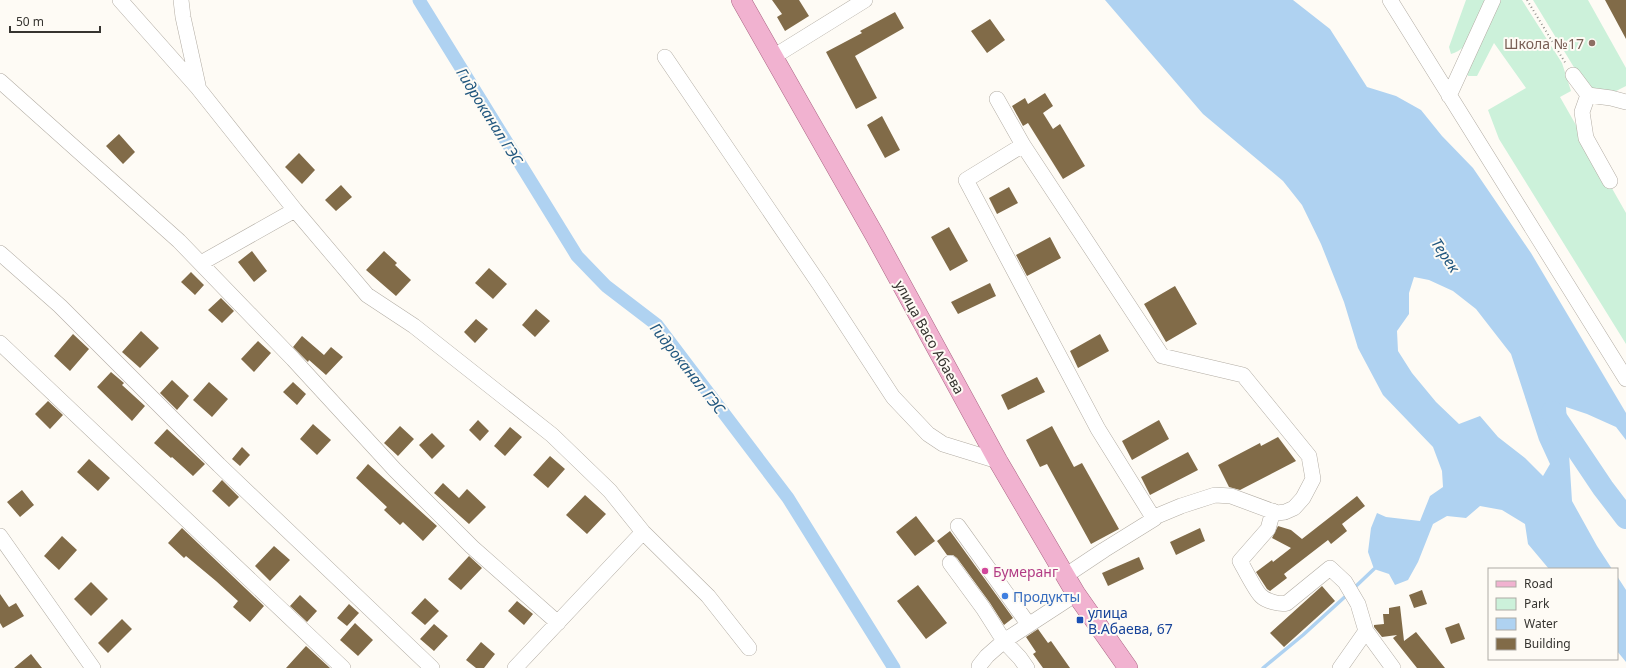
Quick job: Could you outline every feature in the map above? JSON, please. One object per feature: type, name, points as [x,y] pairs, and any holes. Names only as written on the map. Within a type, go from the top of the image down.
[{"type":"main road","name":"улица Васо Абаева","points":[[741,0],[874,234],[998,461],[1076,594],[1128,668]]},
{"type":"street","points":[[120,0],[198,88],[295,210],[367,295],[414,326],[552,435],[610,491],[643,532],[708,596],[749,648]]},
{"type":"street","points":[[181,0],[183,17],[198,88]]},
{"type":"street","points":[[773,57],[865,0]]},
{"type":"street","points":[[1390,0],[1626,379]]},
{"type":"street","points":[[1449,96],[1492,0]]},
{"type":"street","points":[[665,57],[894,397],[928,434],[943,444],[998,461]]},
{"type":"street","points":[[1573,75],[1588,96],[1611,98],[1626,102]]},
{"type":"street","points":[[0,81],[179,241],[293,359],[395,470],[472,547],[558,623]]},
{"type":"street","points":[[1588,96],[1582,112],[1586,138],[1610,181]]},
{"type":"street","points":[[997,99],[1023,145],[1162,356],[1243,375],[1309,456],[1313,479],[1303,498],[1294,508],[1285,512],[1273,511],[1231,496],[1215,495],[1181,506],[1157,516],[1154,520],[1104,550],[1065,576]]},
{"type":"street","points":[[1023,145],[966,180],[1098,429],[1154,520]]},
{"type":"street","points":[[201,263],[295,210]]},
{"type":"street","points":[[0,253],[60,306],[218,465],[432,668]]},
{"type":"street","points":[[0,343],[343,668]]},
{"type":"street","points":[[1273,511],[1268,529],[1247,550],[1240,561],[1261,596],[1276,604],[1287,603],[1330,568],[1346,582],[1358,604],[1366,631],[1393,668]]},
{"type":"street","points":[[958,526],[1029,625]]},
{"type":"street","points":[[515,668],[643,532]]},
{"type":"street","points":[[0,536],[93,668]]},
{"type":"street","points":[[950,563],[1004,641],[1027,668]]},
{"type":"street","points":[[980,668],[979,666],[987,656],[1004,641],[1076,594]]},
{"type":"street","points":[[1340,668],[1366,631]]},
{"type":"path","points":[[1527,0],[1573,75]]},
{"type":"green space","points":[[1466,0],[1486,0],[1474,32],[1464,46],[1451,54],[1449,47]]},
{"type":"green space","points":[[1498,0],[1522,0],[1562,63],[1571,91],[1560,97],[1626,213],[1626,344],[1499,139],[1488,110],[1526,88],[1494,43],[1477,76],[1468,76],[1466,69]]},
{"type":"green space","name":"Школа №17","points":[[1533,0],[1588,0],[1626,68],[1626,86],[1608,95],[1589,92]]},
{"type":"water","points":[[1105,0],[1293,0],[1330,29],[1367,87],[1396,96],[1421,110],[1442,136],[1473,168],[1531,253],[1626,413],[1626,440],[1616,427],[1587,414],[1566,407],[1572,501],[1597,546],[1611,568],[1548,568],[1528,544],[1525,524],[1502,510],[1480,506],[1466,518],[1447,516],[1433,524],[1418,562],[1408,580],[1395,585],[1389,574],[1374,569],[1368,552],[1371,528],[1377,513],[1386,517],[1420,521],[1430,496],[1443,487],[1442,471],[1433,447],[1383,395],[1358,348],[1344,302],[1321,244],[1302,205],[1283,181],[1203,114]],"holes":[[[1414,277],[1429,280],[1453,291],[1476,309],[1511,354],[1539,440],[1550,464],[1543,476],[1525,458],[1498,437],[1480,416],[1459,424],[1436,402],[1412,373],[1398,351],[1397,331],[1409,314],[1409,293]]]},
{"type":"water","points":[[1618,578],[1626,590],[1626,662],[1618,652]]},
{"type":"building","points":[[772,0],[799,0],[809,16],[785,31],[777,17],[782,14]]},
{"type":"building","points":[[1605,0],[1626,0],[1626,39]]},
{"type":"building","points":[[895,12],[904,28],[855,56],[877,98],[856,109],[826,52],[862,33],[860,31]]},
{"type":"building","points":[[990,19],[1005,40],[987,53],[971,31]]},
{"type":"building","points":[[1045,93],[1053,106],[1043,113],[1053,129],[1060,124],[1085,166],[1063,179],[1028,123],[1023,126],[1012,106],[1025,98],[1028,104]]},
{"type":"building","points":[[882,116],[900,150],[885,158],[867,125]]},
{"type":"building","points":[[119,134],[135,152],[123,164],[106,146]]},
{"type":"building","points":[[299,153],[315,170],[302,184],[285,167]]},
{"type":"building","points":[[341,185],[352,197],[336,211],[325,200]]},
{"type":"building","points":[[1009,187],[1018,203],[997,214],[989,198]]},
{"type":"building","points":[[949,227],[968,261],[950,271],[931,237]]},
{"type":"building","points":[[1050,237],[1061,258],[1027,276],[1016,255]]},
{"type":"building","points":[[252,251],[267,271],[254,282],[238,262]]},
{"type":"building","points":[[384,251],[397,263],[395,265],[411,280],[396,296],[366,270]]},
{"type":"building","points":[[489,268],[507,284],[493,299],[475,283]]},
{"type":"building","points":[[191,272],[204,285],[195,295],[181,282]]},
{"type":"building","points":[[990,283],[996,296],[958,314],[951,302]]},
{"type":"building","points":[[1175,286],[1197,324],[1166,342],[1144,304]]},
{"type":"building","points":[[221,298],[234,311],[222,323],[208,310]]},
{"type":"building","points":[[536,309],[550,321],[535,337],[522,325]]},
{"type":"building","points":[[476,319],[488,329],[475,343],[464,332]]},
{"type":"building","points":[[141,331],[159,348],[140,368],[122,352]]},
{"type":"building","points":[[73,334],[89,349],[70,371],[54,356]]},
{"type":"building","points":[[1100,334],[1109,351],[1078,368],[1070,351]]},
{"type":"building","points":[[302,336],[324,355],[331,347],[343,357],[326,375],[309,360],[308,362],[293,347]]},
{"type":"building","points":[[258,341],[271,353],[254,372],[241,359]]},
{"type":"building","points":[[111,372],[124,383],[122,385],[145,406],[132,421],[97,387]]},
{"type":"building","points":[[1037,377],[1045,392],[1008,410],[1001,395]]},
{"type":"building","points":[[172,380],[189,396],[177,410],[160,393]]},
{"type":"building","points":[[209,382],[228,399],[212,417],[193,400]]},
{"type":"building","points":[[293,382],[306,394],[297,405],[283,392]]},
{"type":"building","points":[[48,401],[63,415],[50,429],[35,414]]},
{"type":"building","points":[[478,420],[489,431],[480,441],[469,430]]},
{"type":"building","points":[[1159,420],[1169,439],[1132,460],[1122,441]]},
{"type":"building","points":[[313,424],[331,440],[317,455],[300,439]]},
{"type":"building","points":[[400,426],[414,439],[398,456],[384,443]]},
{"type":"building","points":[[1052,426],[1074,467],[1082,463],[1119,529],[1091,544],[1047,464],[1040,467],[1026,440]]},
{"type":"building","points":[[510,427],[522,437],[505,456],[494,446]]},
{"type":"building","points":[[167,429],[205,464],[193,476],[154,443]]},
{"type":"building","points":[[432,433],[445,446],[432,459],[419,445]]},
{"type":"building","points":[[1278,437],[1296,461],[1240,490],[1229,487],[1218,465],[1260,443],[1261,446]]},
{"type":"building","points":[[242,447],[250,455],[240,466],[232,459]]},
{"type":"building","points":[[1188,452],[1198,470],[1150,495],[1141,477]]},
{"type":"building","points":[[550,456],[565,469],[548,488],[533,475]]},
{"type":"building","points":[[89,459],[110,478],[98,491],[77,472]]},
{"type":"building","points":[[368,464],[437,526],[423,541],[403,522],[400,525],[384,510],[387,507],[356,478]]},
{"type":"building","points":[[222,480],[239,497],[229,507],[212,491]]},
{"type":"building","points":[[443,483],[459,498],[467,489],[486,507],[469,524],[434,493]]},
{"type":"building","points":[[22,490],[34,505],[20,517],[7,502]]},
{"type":"building","points":[[585,495],[606,514],[587,534],[566,515]]},
{"type":"building","points":[[1357,496],[1365,506],[1342,524],[1347,531],[1331,544],[1328,540],[1284,574],[1287,578],[1270,591],[1267,589],[1256,572],[1272,560],[1273,562],[1291,548],[1272,538],[1278,526],[1291,530],[1302,539]]},
{"type":"building","points":[[916,516],[935,541],[915,556],[896,532]]},
{"type":"building","points":[[182,528],[264,606],[250,622],[233,607],[238,601],[186,556],[184,558],[168,543]]},
{"type":"building","points":[[1200,528],[1205,541],[1176,555],[1170,542]]},
{"type":"building","points":[[950,531],[1013,618],[1004,625],[957,558],[953,555],[947,555],[937,541]]},
{"type":"building","points":[[62,536],[77,550],[59,570],[44,556]]},
{"type":"building","points":[[274,546],[290,560],[270,581],[255,566]]},
{"type":"building","points":[[469,556],[482,568],[461,590],[448,579]]},
{"type":"building","points":[[1139,557],[1144,569],[1108,586],[1102,573]]},
{"type":"building","points":[[91,582],[108,599],[91,616],[74,599]]},
{"type":"building","points":[[918,585],[947,623],[926,639],[897,601]]},
{"type":"building","points":[[1322,586],[1335,601],[1284,647],[1270,633]]},
{"type":"building","points":[[1422,590],[1427,604],[1414,608],[1409,595]]},
{"type":"building","points":[[0,594],[9,607],[16,603],[24,616],[3,628],[0,623]]},
{"type":"building","points":[[300,595],[317,611],[307,622],[290,606]]},
{"type":"building","points":[[425,598],[439,611],[425,625],[411,613]]},
{"type":"building","points":[[517,601],[533,614],[524,625],[508,611]]},
{"type":"building","points":[[349,604],[359,613],[347,626],[337,618]]},
{"type":"building","points":[[1400,606],[1404,641],[1416,632],[1445,668],[1417,668],[1393,638],[1397,635],[1382,637],[1374,627],[1374,625],[1384,624],[1383,614],[1389,614],[1389,608]]},
{"type":"building","points":[[122,619],[132,629],[108,653],[98,643]]},
{"type":"building","points":[[355,623],[373,640],[358,656],[340,640]]},
{"type":"building","points":[[1459,623],[1465,639],[1451,644],[1445,628]]},
{"type":"building","points":[[434,624],[448,636],[434,651],[420,639]]},
{"type":"building","points":[[1038,629],[1048,643],[1051,641],[1070,668],[1043,668],[1033,654],[1036,652],[1026,637]]},
{"type":"building","points":[[481,642],[495,654],[484,668],[476,668],[466,660]]},
{"type":"building","points":[[306,646],[330,668],[286,668]]},
{"type":"building","points":[[31,654],[42,668],[14,668]]},
{"type":"waterway","name":"Гидроканал ГЭС","points":[[419,0],[577,256],[606,286],[657,325],[788,498],[894,668]]},
{"type":"waterway","name":"Терек","points":[[1552,412],[1603,488],[1626,518]]},
{"type":"waterway","points":[[1354,588],[1374,569]]},
{"type":"waterway","points":[[1263,668],[1303,635],[1348,594]]},
{"type":"place","name":"Школа №17","points":[[1592,43]]},
{"type":"place","name":"Бумеранг","points":[[985,571]]},
{"type":"place","name":"Продукты","points":[[1005,596]]},
{"type":"place","name":"улица В.Абаева, 67","points":[[1080,620]]}]
